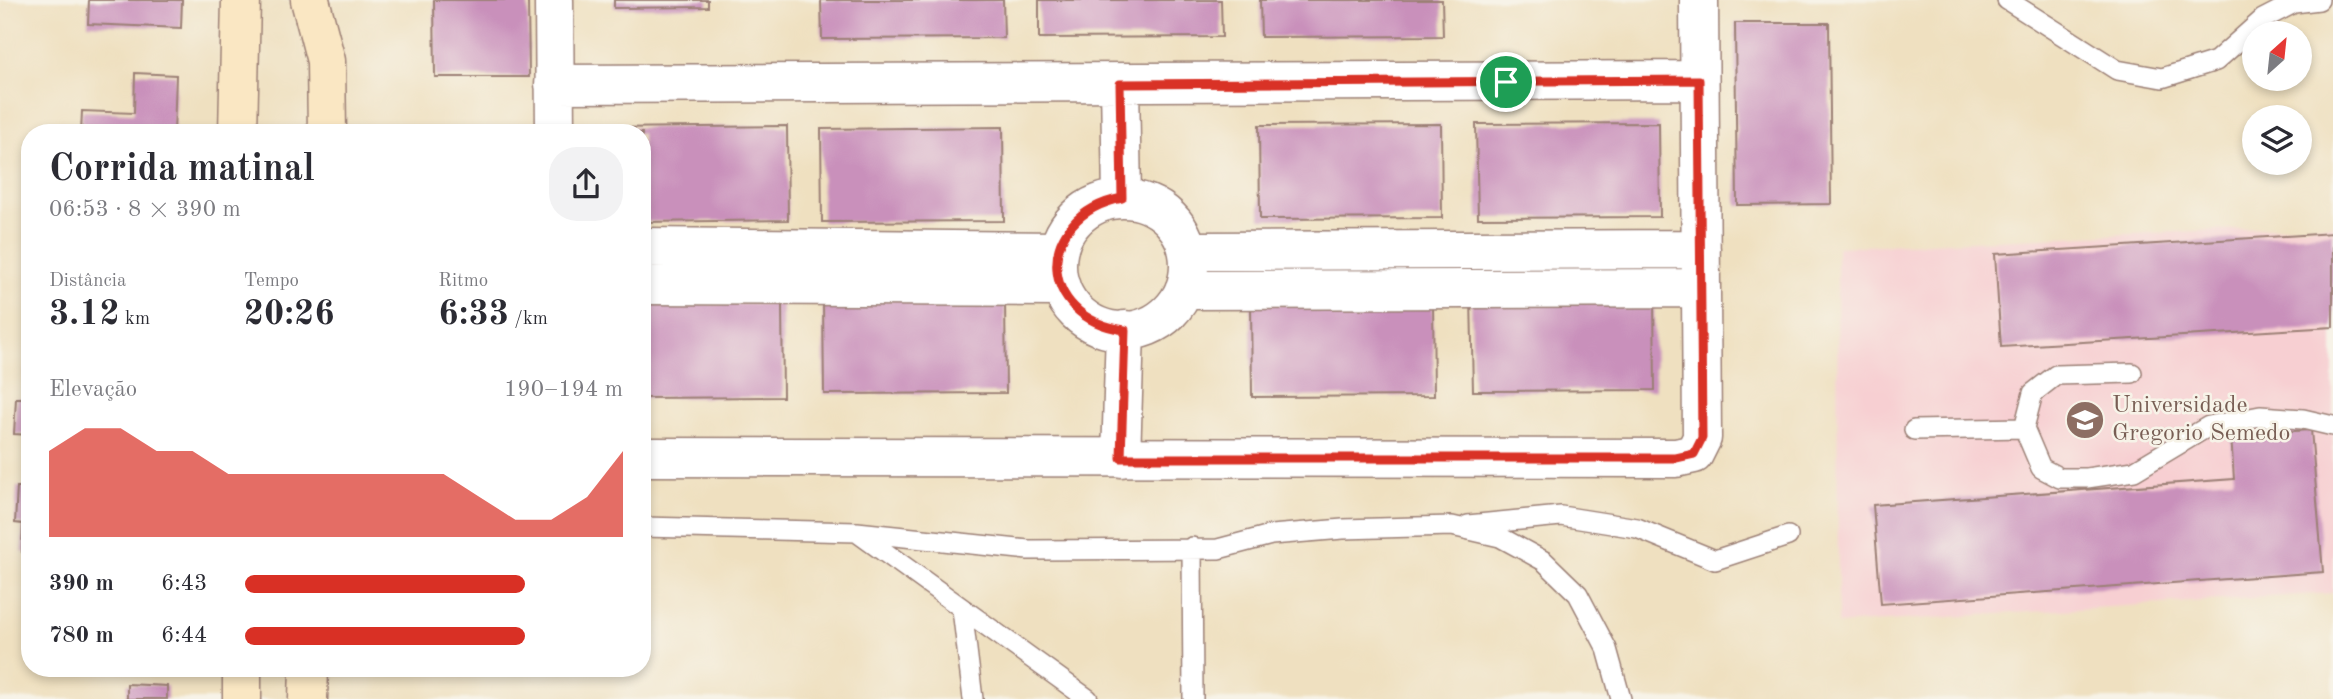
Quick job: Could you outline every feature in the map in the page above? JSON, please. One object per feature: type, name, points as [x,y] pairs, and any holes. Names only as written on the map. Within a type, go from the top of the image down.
[{"type":"main road","points":[[238,124],[241,0]]},
{"type":"main road","points":[[310,0],[326,61],[327,124]]},
{"type":"main road","points":[[242,677],[242,699]]},
{"type":"main road","points":[[308,699],[309,677]]},
{"type":"street","points":[[554,0],[555,124]]},
{"type":"street","points":[[651,457],[1676,458],[1694,454],[1702,438],[1699,0]]},
{"type":"street","points":[[554,84],[1699,80]]},
{"type":"street","points":[[1120,84],[1122,198]]},
{"type":"street","points":[[1122,198],[1144,202],[1164,213],[1179,230],[1188,251],[1189,270],[1185,290],[1175,306],[1161,319],[1143,327],[1125,330],[1104,328],[1086,319],[1071,305],[1060,269],[1066,230],[1080,214],[1100,203],[1122,198]]},
{"type":"street","points":[[651,247],[1060,269]]},
{"type":"street","points":[[1188,251],[1701,249]]},
{"type":"street","points":[[651,285],[1060,269]]},
{"type":"street","points":[[1185,290],[1701,288]]},
{"type":"street","points":[[1121,458],[1125,330]]},
{"type":"lane","points":[[2007,0],[2117,70],[2162,78],[2216,61],[2263,19],[2294,3],[2319,0]]},
{"type":"lane","points":[[2132,373],[2056,374],[2033,393],[2024,428],[2041,468],[2060,478],[2087,478],[2134,471],[2209,426],[2260,416],[2303,419],[2333,426]]},
{"type":"lane","points":[[1914,430],[2024,428]]},
{"type":"lane","points":[[651,527],[857,532],[1028,551],[1192,547],[1217,549],[1271,535],[1343,529],[1452,526],[1561,516],[1637,528],[1715,560],[1788,536]]},
{"type":"lane","points":[[1452,526],[1500,537],[1544,561],[1578,594],[1607,649],[1621,699]]},
{"type":"lane","points":[[857,532],[1087,699]]},
{"type":"lane","points":[[1192,547],[1193,699]]},
{"type":"lane","points":[[962,609],[972,699]]},
{"type":"shaded area","name":"Universidade Gregorio Semedo","points":[[2333,225],[2333,593],[1838,624],[1837,247]]},
{"type":"building","points":[[89,0],[182,0],[181,28],[88,24]]},
{"type":"building","points":[[434,0],[528,0],[529,77],[435,77]]},
{"type":"building","points":[[614,0],[708,0],[708,7],[614,8]]},
{"type":"building","points":[[821,0],[1003,0],[1004,38],[822,39]]},
{"type":"building","points":[[1039,0],[1221,0],[1222,37],[1039,38]]},
{"type":"building","points":[[1260,0],[1442,0],[1443,36],[1261,37]]},
{"type":"building","points":[[1735,23],[1829,23],[1831,204],[1737,205]]},
{"type":"building","points":[[135,73],[176,75],[174,124],[81,124],[82,111],[134,113]]},
{"type":"building","points":[[1659,123],[1660,217],[1478,218],[1476,124]]},
{"type":"building","points":[[1441,124],[1442,218],[1260,219],[1259,125]]},
{"type":"building","points":[[787,126],[788,220],[651,222],[651,127]]},
{"type":"building","points":[[1003,127],[1004,221],[822,222],[821,129]]},
{"type":"building","points":[[2333,233],[2333,327],[2001,347],[1995,254]]},
{"type":"building","points":[[1654,296],[1655,390],[1473,391],[1471,297]]},
{"type":"building","points":[[1005,299],[1006,393],[824,394],[823,300]]},
{"type":"building","points":[[1433,302],[1434,396],[1252,397],[1251,304]]},
{"type":"building","points":[[651,304],[782,304],[783,397],[651,398]]},
{"type":"building","points":[[16,398],[21,398],[21,434],[14,434]]},
{"type":"building","points":[[2311,430],[2323,572],[1881,604],[1873,505],[2234,479],[2231,435]]},
{"type":"building","points":[[17,487],[21,487],[21,524],[15,523]]},
{"type":"building","points":[[127,684],[167,686],[167,699],[127,699]]},
{"type":"place","name":"Universidade Gregorio Semedo","points":[[2085,420]]},
{"type":"route","points":[[1699,80],[1702,438],[1694,454],[1676,458],[1121,458],[1125,330],[1104,328],[1086,319],[1071,305],[1061,287],[1057,269],[1058,251],[1066,230],[1080,214],[1100,203],[1122,198],[1120,84],[1506,82],[1699,80]]}]
